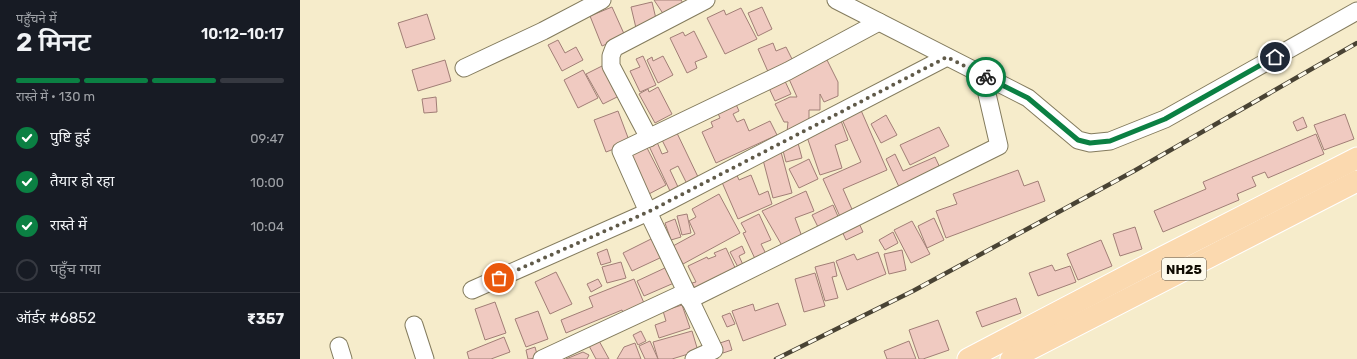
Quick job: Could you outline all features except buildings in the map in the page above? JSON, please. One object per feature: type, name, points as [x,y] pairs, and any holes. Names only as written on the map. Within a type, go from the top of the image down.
[{"type":"main road","name":"NH25","points":[[968,359],[1357,158]]},
{"type":"main road","name":"NH25","points":[[1011,359],[1357,181]]},
{"type":"street","points":[[464,68],[543,31],[602,0]]},
{"type":"street","points":[[649,138],[611,66],[611,56],[614,48],[706,0]]},
{"type":"street","points":[[836,0],[1028,98],[1078,140],[1090,143],[1110,141],[1165,119],[1357,11]]},
{"type":"street","points":[[694,359],[714,350],[648,212],[621,151],[788,71],[879,22]]},
{"type":"street","points":[[472,290],[648,212],[947,57]]},
{"type":"street","points":[[542,359],[688,296],[999,146],[987,94],[990,79]]},
{"type":"street","points":[[414,325],[425,359]]},
{"type":"railway","points":[[776,359],[913,291],[1134,171],[1357,43]]},
{"type":"way so far","points":[[499,278],[648,212],[947,57],[986,77]]},
{"type":"route","points":[[986,77],[1028,98],[1078,140],[1090,143],[1110,141],[1165,119],[1275,57]]}]
